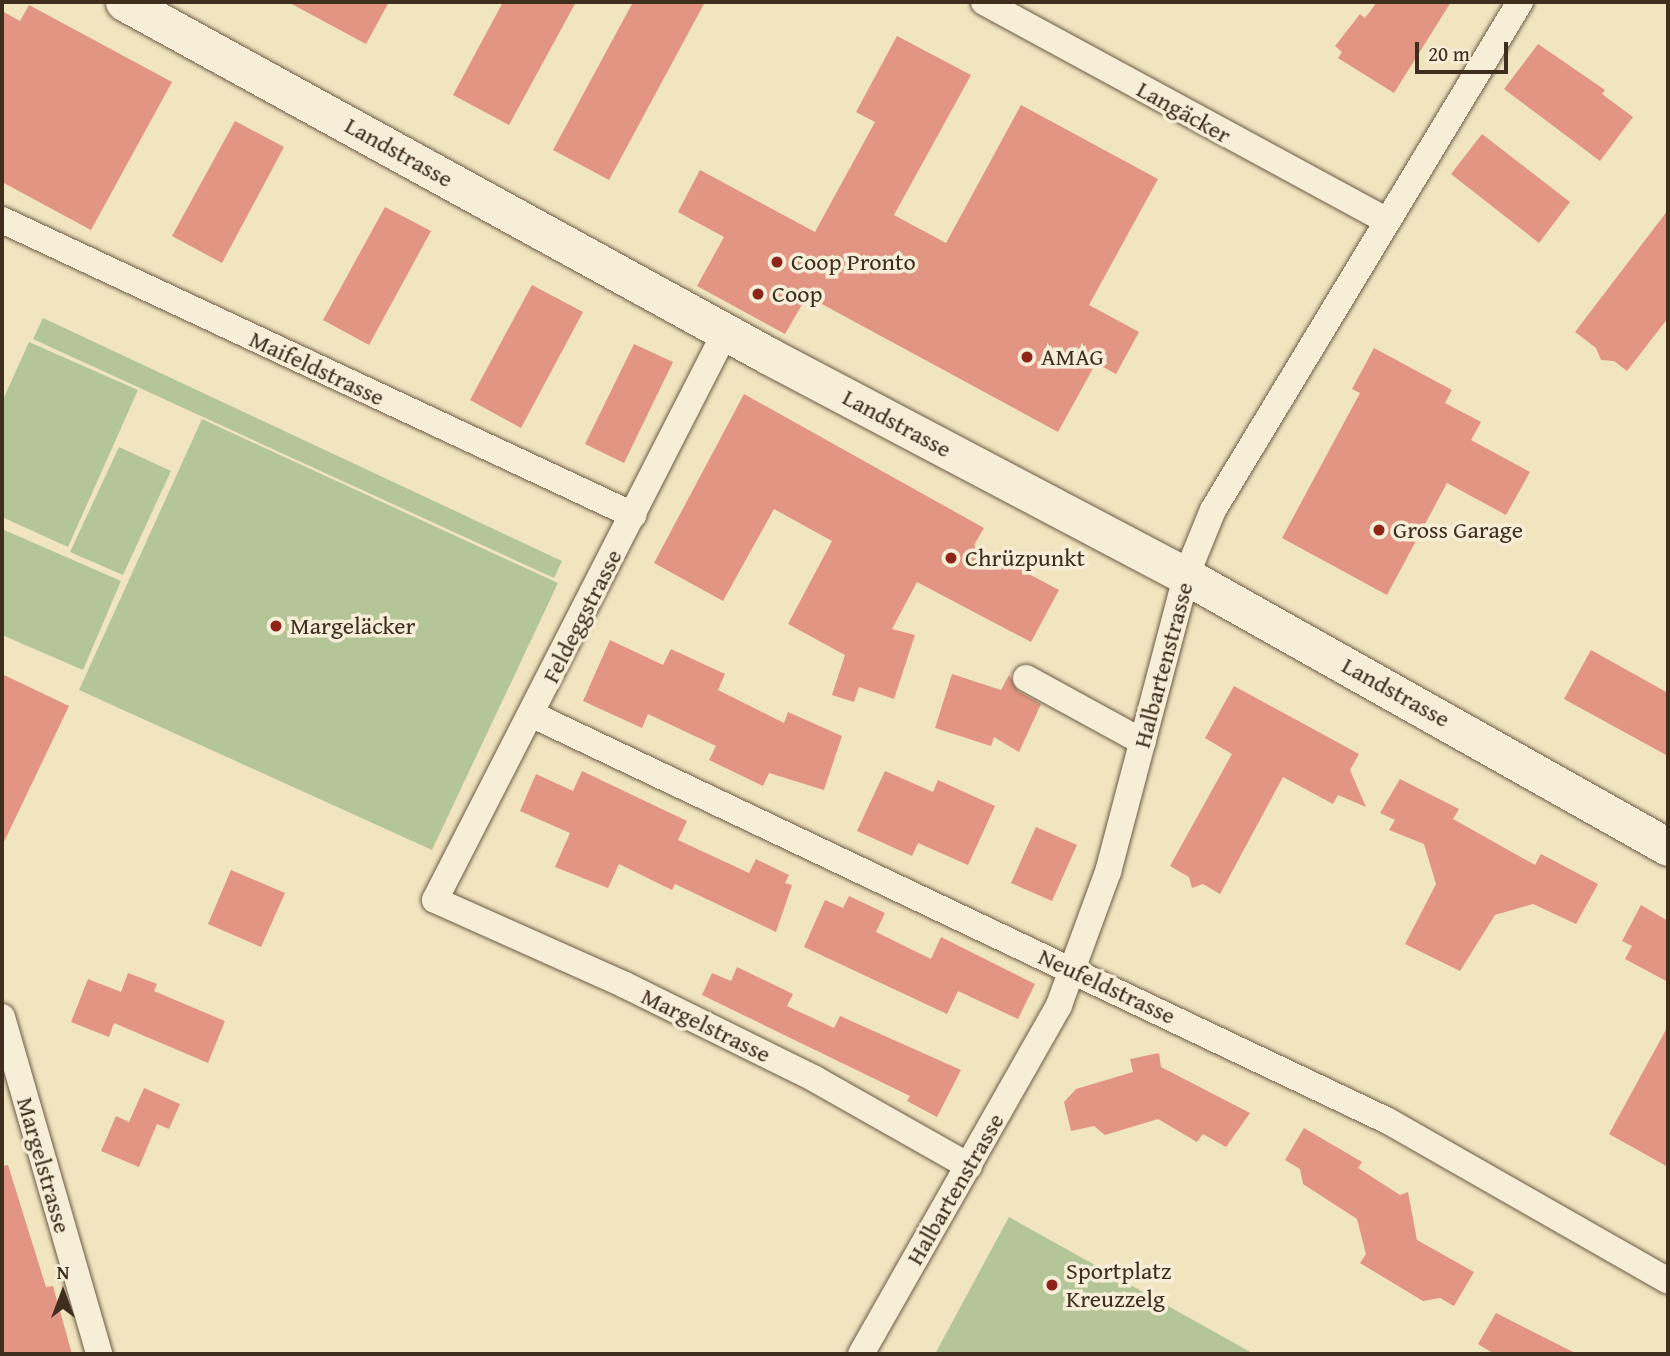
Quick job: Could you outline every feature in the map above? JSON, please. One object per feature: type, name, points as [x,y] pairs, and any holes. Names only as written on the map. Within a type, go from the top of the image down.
[{"type":"main road","name":"Landstrasse","points":[[124,2],[726,331],[1186,576],[1668,846]]},
{"type":"street","name":"Langäcker","points":[[984,2],[1386,220]]},
{"type":"street","name":"Halbartenstrasse","points":[[861,1354],[1059,1006],[1108,872],[1186,576],[1213,510],[1520,2]]},
{"type":"street","name":"Maifeldstrasse","points":[[2,220],[633,515]]},
{"type":"street","name":"Feldeggstrasse","points":[[435,900],[533,715],[726,331]]},
{"type":"street","points":[[1026,678],[1143,742]]},
{"type":"street","name":"Neufeldstrasse","points":[[533,715],[1388,1121],[1668,1282]]},
{"type":"street","name":"Margelstrasse","points":[[435,900],[625,985],[803,1073],[969,1166]]},
{"type":"street","name":"Margelstrasse","points":[[2,1017],[99,1354]]},
{"type":"green space","points":[[43,318],[562,561],[554,578],[33,339]]},
{"type":"green space","points":[[29,342],[138,390],[68,547],[2,517],[2,402]]},
{"type":"green space","points":[[202,419],[558,583],[432,850],[79,690]]},
{"type":"green space","points":[[119,447],[171,471],[123,575],[70,552]]},
{"type":"green space","points":[[2,529],[121,581],[83,670],[2,635]]},
{"type":"green space","name":"Sportplatz Kreuzzelg","points":[[1009,1217],[1254,1354],[935,1354]]},
{"type":"building","points":[[288,2],[389,2],[366,44]]},
{"type":"building","points":[[503,2],[576,2],[509,125],[453,95]]},
{"type":"building","points":[[633,2],[705,2],[609,180],[553,150]]},
{"type":"building","points":[[1377,2],[1451,2],[1394,93],[1338,58],[1342,52],[1335,46],[1360,14],[1365,18]]},
{"type":"building","points":[[29,5],[172,82],[91,230],[2,182],[2,11],[20,21]]},
{"type":"building","points":[[897,36],[971,75],[894,215],[946,243],[1021,105],[1158,179],[1089,305],[1139,332],[1116,374],[1096,363],[1058,432],[807,296],[785,334],[697,286],[724,237],[678,212],[700,170],[815,232],[875,122],[856,112]]},
{"type":"building","points":[[1538,44],[1605,90],[1602,94],[1633,117],[1600,161],[1504,89]]},
{"type":"building","points":[[235,121],[284,147],[222,263],[172,236]]},
{"type":"building","points":[[1482,134],[1570,202],[1539,243],[1451,174]]},
{"type":"building","points":[[385,207],[431,231],[369,345],[323,320]]},
{"type":"building","points":[[1668,210],[1668,318],[1627,371],[1614,361],[1601,360],[1596,348],[1575,332]]},
{"type":"building","points":[[532,285],[583,312],[521,428],[470,400]]},
{"type":"building","points":[[634,344],[673,362],[624,463],[585,444]]},
{"type":"building","points":[[1374,348],[1452,390],[1445,403],[1481,422],[1471,440],[1530,472],[1506,515],[1447,483],[1387,595],[1282,538],[1360,393],[1352,389]]},
{"type":"building","points":[[744,394],[984,528],[974,545],[1059,590],[1031,642],[917,582],[892,629],[915,635],[894,699],[859,687],[854,702],[832,695],[845,655],[788,624],[832,541],[774,509],[723,601],[654,563]]},
{"type":"building","points":[[610,640],[663,665],[671,649],[725,674],[718,690],[784,723],[788,712],[842,736],[824,790],[769,773],[763,786],[709,760],[716,746],[648,714],[642,728],[583,701]]},
{"type":"building","points":[[1591,650],[1668,693],[1668,756],[1564,699]]},
{"type":"building","points":[[2,674],[69,706],[2,846]]},
{"type":"building","points":[[952,674],[1001,690],[1009,675],[1018,691],[1041,704],[1019,752],[994,737],[991,746],[935,728]]},
{"type":"building","points":[[1234,686],[1359,754],[1350,770],[1366,807],[1338,795],[1333,804],[1283,777],[1220,894],[1203,884],[1192,888],[1189,877],[1170,866],[1232,754],[1205,738]]},
{"type":"building","points":[[582,771],[687,821],[678,840],[749,873],[756,859],[789,875],[785,883],[792,885],[776,932],[675,884],[672,890],[619,864],[608,888],[555,867],[570,833],[520,811],[536,774],[573,791]]},
{"type":"building","points":[[885,771],[933,792],[938,780],[995,806],[968,865],[918,843],[912,856],[857,831]]},
{"type":"building","points":[[1400,779],[1459,809],[1453,819],[1535,865],[1541,854],[1598,884],[1576,924],[1533,904],[1495,915],[1460,971],[1405,944],[1436,884],[1424,844],[1389,830],[1395,820],[1380,813]]},
{"type":"building","points":[[1036,827],[1077,845],[1052,901],[1011,883]]},
{"type":"building","points":[[231,870],[285,893],[261,947],[208,924]]},
{"type":"building","points":[[849,896],[885,913],[876,932],[931,959],[941,937],[1035,984],[1018,1019],[958,991],[947,1014],[804,947],[825,900],[843,908]]},
{"type":"building","points":[[1641,905],[1668,921],[1668,982],[1625,959],[1632,946],[1622,941]]},
{"type":"building","points":[[737,967],[793,994],[787,1006],[834,1028],[840,1016],[961,1070],[937,1117],[907,1101],[910,1096],[702,995],[712,973],[731,981]]},
{"type":"building","points":[[128,973],[157,984],[154,991],[225,1021],[208,1063],[114,1023],[109,1037],[71,1022],[88,979],[121,992]]},
{"type":"building","points":[[1668,1026],[1668,1167],[1609,1134]]},
{"type":"building","points":[[1159,1053],[1161,1067],[1250,1113],[1226,1147],[1203,1134],[1197,1142],[1158,1119],[1105,1135],[1094,1126],[1071,1131],[1064,1102],[1076,1089],[1133,1072],[1130,1059]]},
{"type":"building","points":[[144,1088],[180,1104],[169,1129],[157,1124],[139,1167],[101,1151],[116,1116],[129,1122]]},
{"type":"building","points":[[1304,1128],[1362,1162],[1358,1168],[1400,1195],[1408,1192],[1417,1240],[1474,1272],[1454,1306],[1440,1298],[1423,1301],[1360,1263],[1366,1254],[1357,1219],[1303,1184],[1300,1169],[1285,1160]]},
{"type":"building","points":[[8,1165],[46,1287],[53,1286],[72,1354],[2,1354],[2,1166]]},
{"type":"building","points":[[1496,1313],[1577,1354],[1494,1354],[1478,1344]]},
{"type":"place","name":"Coop Pronto","points":[[777,262]]},
{"type":"place","name":"Coop","points":[[758,294]]},
{"type":"place","name":"AMAG","points":[[1027,357]]},
{"type":"place","name":"Gross Garage","points":[[1379,530]]},
{"type":"place","name":"Chrüzpunkt","points":[[951,558]]},
{"type":"place","name":"Margeläcker","points":[[276,626]]},
{"type":"place","name":"Sportplatz Kreuzzelg","points":[[1052,1285]]}]
